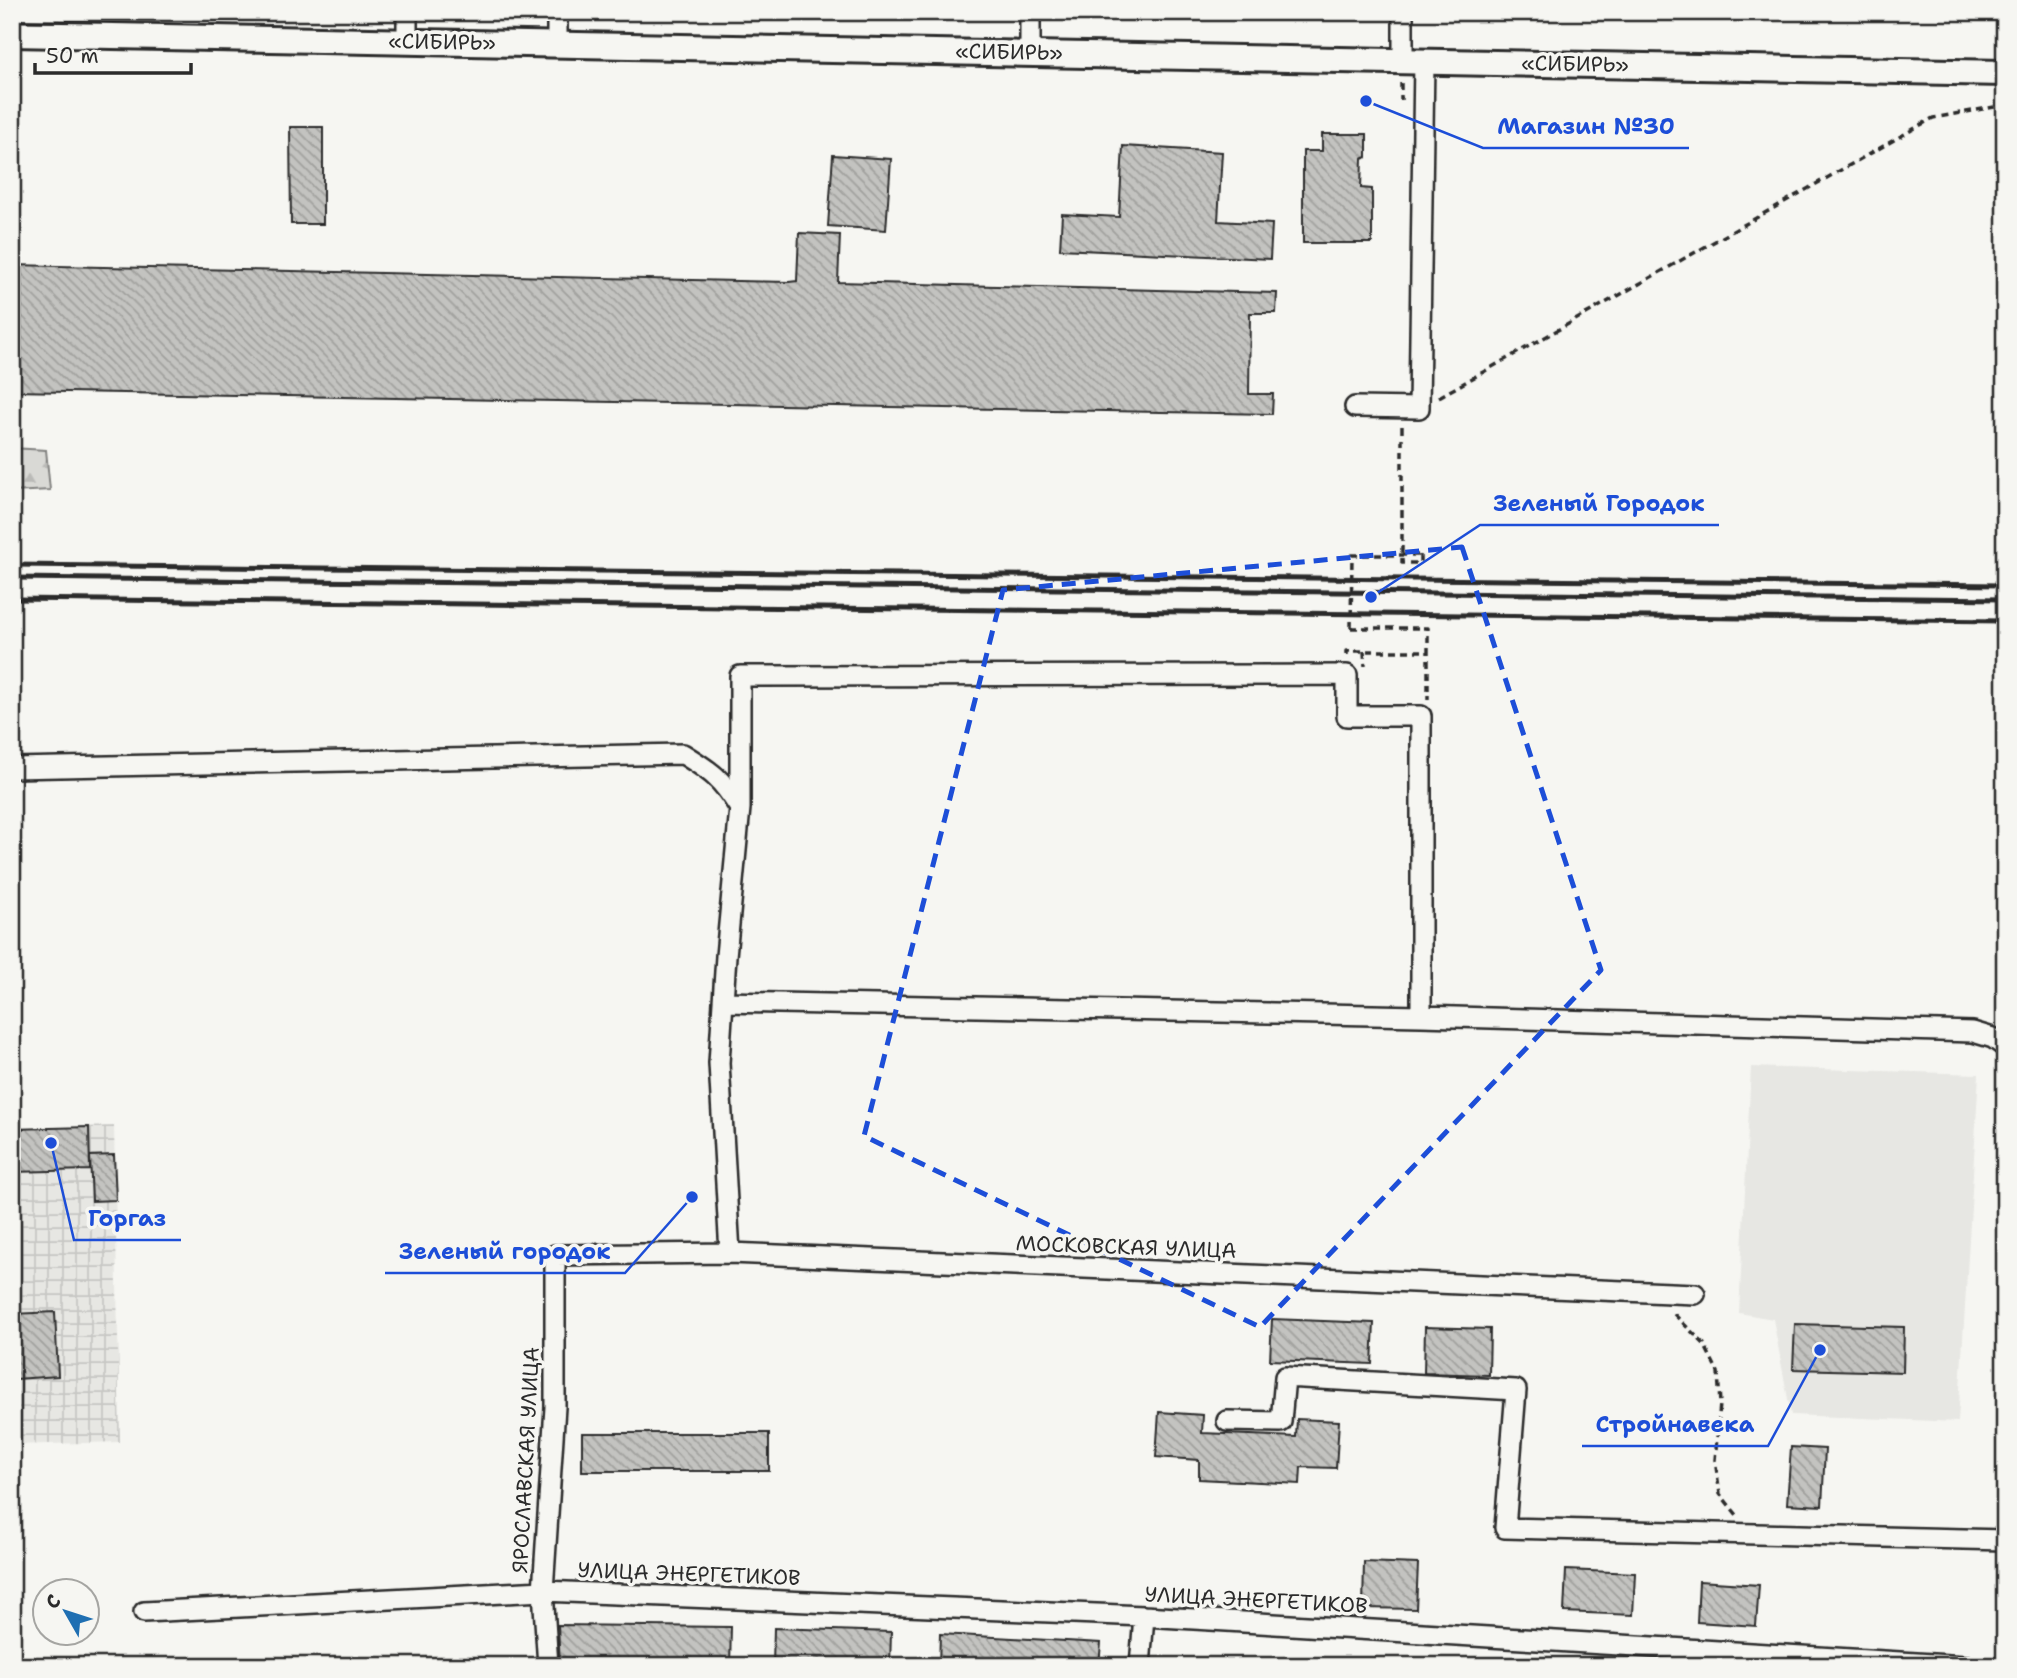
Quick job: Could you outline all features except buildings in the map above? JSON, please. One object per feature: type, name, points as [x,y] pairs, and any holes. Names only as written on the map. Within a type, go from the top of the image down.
[{"type":"main road","name":"«СИБИРЬ»","points":[[12,34],[2005,73]]},
{"type":"street","points":[[407,12],[407,42]]},
{"type":"street","points":[[557,12],[557,44]]},
{"type":"street","points":[[1030,12],[1030,52]]},
{"type":"street","points":[[1355,407],[1419,408],[1414,61],[1403,12]]},
{"type":"street","points":[[730,1252],[719,1062],[740,808],[740,676],[1347,675],[1347,716],[1421,716],[1420,1016]]},
{"type":"street","points":[[12,768],[682,754],[723,783],[740,808]]},
{"type":"street","points":[[724,1002],[1420,1016],[1973,1032],[1993,1038],[2005,1046]]},
{"type":"street","name":"МОСКОВСКАЯ УЛИЦА","points":[[555,1255],[730,1252],[1695,1294]]},
{"type":"street","name":"ЯРОСЛАВСКАЯ УЛИЦА","points":[[548,1666],[542,1591],[555,1407],[555,1255]]},
{"type":"street","points":[[1227,1421],[1281,1422],[1285,1377],[1516,1390],[1505,1528],[2005,1540]]},
{"type":"street","name":"УЛИЦА ЭНЕРГЕТИКОВ","points":[[144,1612],[542,1591],[1144,1616],[1966,1666]]},
{"type":"street","points":[[1140,1666],[1144,1616]]},
{"type":"path","points":[[1419,408],[1933,118],[2005,105]]},
{"type":"path","points":[[1420,555],[1352,555],[1351,628],[1428,628],[1428,703]]},
{"type":"path","points":[[1347,675],[1346,651],[1428,651]]},
{"type":"path","points":[[1653,1293],[1704,1344],[1718,1372],[1720,1404],[1715,1460],[1720,1494],[1751,1534]]},
{"type":"highlighted area","points":[[1462,547],[1601,970],[1260,1327],[864,1136],[1003,590]]},
{"type":"shaded area","points":[[1751,1067],[1979,1074],[1958,1422],[1791,1415],[1773,1319],[1739,1313]]},
{"type":"shaded area","points":[[114,1126],[120,1442],[12,1445],[12,1129]]},
{"type":"green space","points":[[12,448],[46,450],[50,490],[12,492]]},
{"type":"railway","points":[[12,565],[2005,585]]},
{"type":"railway","points":[[12,578],[2005,599]]},
{"type":"railway","points":[[12,599],[2005,621]]},
{"type":"place","name":"Магазин №30","points":[[1366,101]]},
{"type":"place","name":"Зеленый Городок","points":[[1371,597]]},
{"type":"place","name":"Горгаз","points":[[51,1143]]},
{"type":"place","name":"Зеленый городок","points":[[692,1197]]},
{"type":"place","name":"Стройнавека","points":[[1820,1350]]}]
